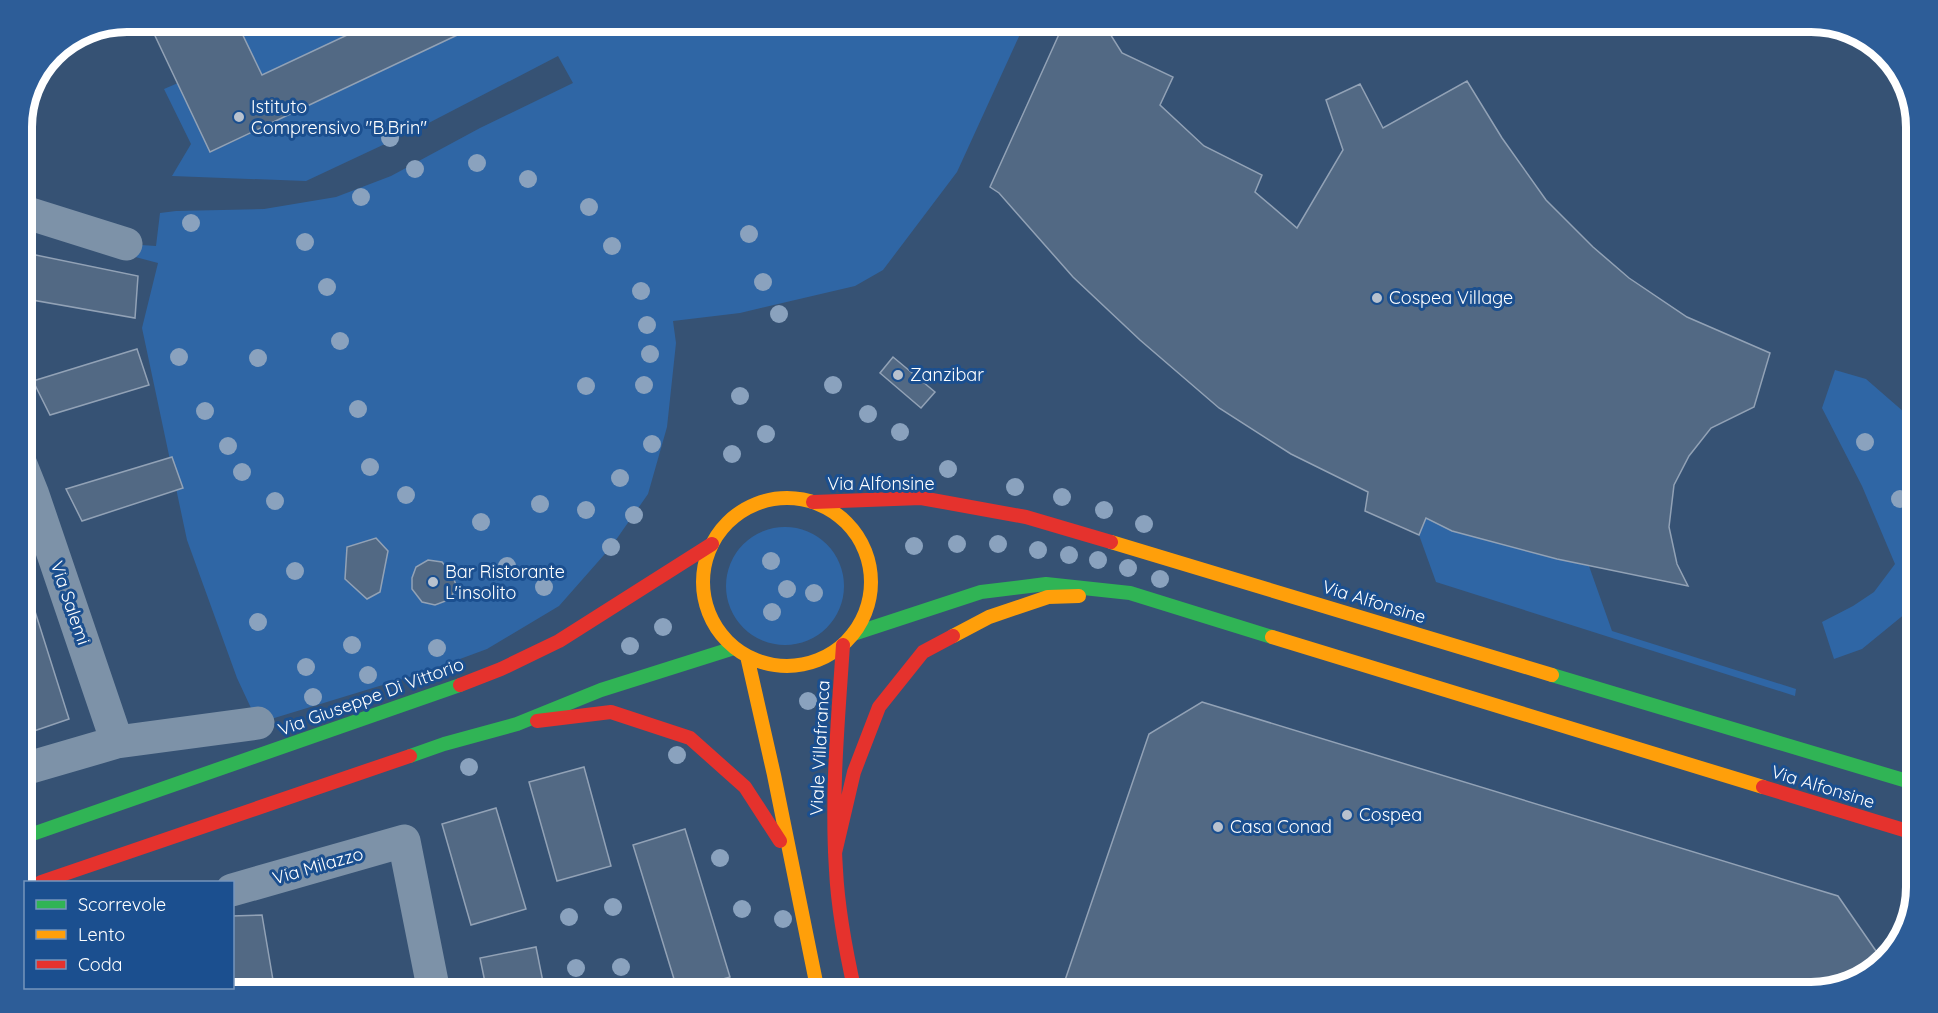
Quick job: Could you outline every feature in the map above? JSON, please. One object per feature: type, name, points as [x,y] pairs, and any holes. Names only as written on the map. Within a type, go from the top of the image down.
[{"type":"main road","name":"Via Alfonsine","points":[[813,502],[921,498],[1026,517],[1906,775]]},
{"type":"main road","points":[[779,499],[800,499],[813,502],[837,514],[856,534],[868,558],[871,584],[866,611],[853,634],[843,645],[826,656],[807,664],[787,666],[766,664],[734,648],[718,631],[708,611],[703,589],[704,566],[711,544],[723,528],[739,513],[758,503],[779,499]]},
{"type":"main road","name":"Via Giuseppe Di Vittorio","points":[[32,834],[426,698],[501,669],[559,641],[711,544]]},
{"type":"main road","name":"Via Alfonsine","points":[[853,634],[981,592],[1046,584],[1130,593],[1906,834]]},
{"type":"main road","name":"Viale Villafranca","points":[[835,853],[854,771],[879,707],[923,652],[988,617],[1048,597],[1130,593]]},
{"type":"main road","name":"Viale Villafranca","points":[[843,645],[835,767],[835,853],[842,934],[853,982]]},
{"type":"main road","points":[[44,881],[444,744],[517,723],[601,690],[734,648]]},
{"type":"main road","name":"Viale Villafranca","points":[[747,656],[816,982]]},
{"type":"main road","name":"Viale Villafranca","points":[[517,723],[611,712],[690,738],[745,788],[790,857]]},
{"type":"street","points":[[32,214],[126,244]]},
{"type":"street","name":"Via Salemi","points":[[32,492],[117,742]]},
{"type":"street","points":[[32,767],[117,742],[258,723]]},
{"type":"street","name":"Via Milazzo","points":[[234,889],[404,841],[432,982]]},
{"type":"shaded area","points":[[241,32],[354,32],[262,75]]},
{"type":"shaded area","points":[[464,32],[1021,32],[957,172],[883,270],[855,286],[740,313],[673,321],[676,343],[667,427],[648,494],[611,547],[559,606],[487,649],[422,673],[258,723],[237,678],[187,540],[142,328],[158,263],[124,254],[126,244],[156,246],[160,213],[264,209],[336,197],[391,176],[480,128],[573,83],[558,56],[419,128],[306,181],[172,176],[191,144],[164,89],[178,83],[211,152]]},
{"type":"shaded area","points":[[1835,370],[1866,379],[1906,414],[1906,613],[1862,649],[1834,659],[1822,622],[1874,592],[1895,564],[1862,486],[1822,408]]},
{"type":"shaded area","points":[[1426,518],[1452,531],[1589,566],[1612,631],[1796,689],[1795,696],[1436,582],[1419,535]]},
{"type":"shaded area","points":[[785,527],[807,532],[827,544],[839,564],[844,586],[839,608],[827,628],[807,640],[785,645],[763,640],[743,628],[731,608],[726,586],[731,564],[743,544],[763,532]]},
{"type":"building","name":"Istituto Comprensivo \"B.Brin\"","points":[[153,32],[241,32],[262,75],[354,32],[464,32],[210,152]]},
{"type":"building","name":"Cospea Village","points":[[1060,32],[1109,32],[1122,53],[1173,77],[1160,105],[1204,146],[1262,175],[1255,192],[1297,228],[1343,150],[1326,100],[1360,84],[1383,128],[1467,81],[1502,138],[1546,200],[1593,247],[1629,278],[1687,317],[1770,353],[1754,407],[1711,428],[1689,456],[1674,485],[1669,527],[1677,564],[1688,586],[1557,559],[1452,531],[1426,518],[1419,535],[1365,511],[1368,492],[1291,454],[1219,408],[1140,340],[1073,277],[999,193],[990,187]]},
{"type":"building","points":[[32,254],[138,276],[135,318],[32,300]]},
{"type":"building","points":[[137,349],[149,385],[50,415],[33,381]]},
{"type":"building","points":[[893,357],[935,392],[921,408],[880,373]]},
{"type":"building","points":[[172,457],[183,488],[82,521],[66,489]]},
{"type":"building","points":[[376,538],[388,551],[380,592],[367,599],[345,579],[347,547]]},
{"type":"building","points":[[428,560],[442,562],[452,574],[456,585],[451,599],[435,605],[422,602],[412,589],[412,578],[416,567]]},
{"type":"building","points":[[32,602],[69,719],[32,732]]},
{"type":"building","name":"Cospea","points":[[1202,702],[1838,896],[1876,951],[1874,958],[1848,974],[1812,982],[1064,982],[1149,734]]},
{"type":"building","points":[[584,767],[611,866],[557,881],[529,782]]},
{"type":"building","points":[[496,808],[526,909],[471,925],[442,824]]},
{"type":"building","points":[[685,829],[730,977],[713,982],[675,982],[633,845]]},
{"type":"building","points":[[262,915],[273,982],[234,982],[234,916]]},
{"type":"building","points":[[536,947],[543,982],[485,982],[480,958]]},
{"type":"traffic: fast","points":[[853,634],[981,592],[1046,584],[1130,593],[1272,637]]},
{"type":"traffic: fast","points":[[410,756],[517,724],[601,690],[734,648]]},
{"type":"traffic: fast","points":[[1552,675],[1906,781]]},
{"type":"traffic: fast","points":[[32,834],[460,685]]},
{"type":"traffic: slow","points":[[787,498],[819,505],[833,512],[846,523],[857,536],[864,550],[871,582],[864,614],[857,628],[846,641],[833,652],[819,659],[787,666],[755,659],[741,652],[728,641],[717,628],[710,614],[703,582],[710,550],[717,536],[728,523],[741,512],[755,505],[787,498]]},
{"type":"traffic: slow","points":[[1111,542],[1552,675]]},
{"type":"traffic: slow","points":[[953,636],[989,617],[1048,597],[1079,596]]},
{"type":"traffic: slow","points":[[1272,637],[1763,787]]},
{"type":"traffic: slow","points":[[747,656],[816,982]]},
{"type":"traffic: jam","points":[[813,502],[921,498],[1026,517],[1111,542]]},
{"type":"traffic: jam","points":[[460,685],[501,669],[559,641],[712,544]]},
{"type":"traffic: jam","points":[[835,853],[854,772],[879,707],[923,652],[953,636]]},
{"type":"traffic: jam","points":[[843,645],[834,814],[837,885],[853,982]]},
{"type":"traffic: jam","points":[[537,721],[611,712],[690,738],[745,787],[780,841]]},
{"type":"traffic: jam","points":[[44,881],[410,756]]},
{"type":"traffic: jam","points":[[1763,787],[1906,831]]},
{"type":"place","name":"Istituto Comprensivo \"B.Brin\"","points":[[239,117]]},
{"type":"place","name":"Cospea Village","points":[[1377,298]]},
{"type":"place","name":"Zanzibar","points":[[898,375]]},
{"type":"place","name":"Bar Ristorante L'insolito","points":[[433,582]]},
{"type":"place","name":"Cospea","points":[[1347,815]]},
{"type":"place","name":"Casa Conad","points":[[1218,827]]}]
